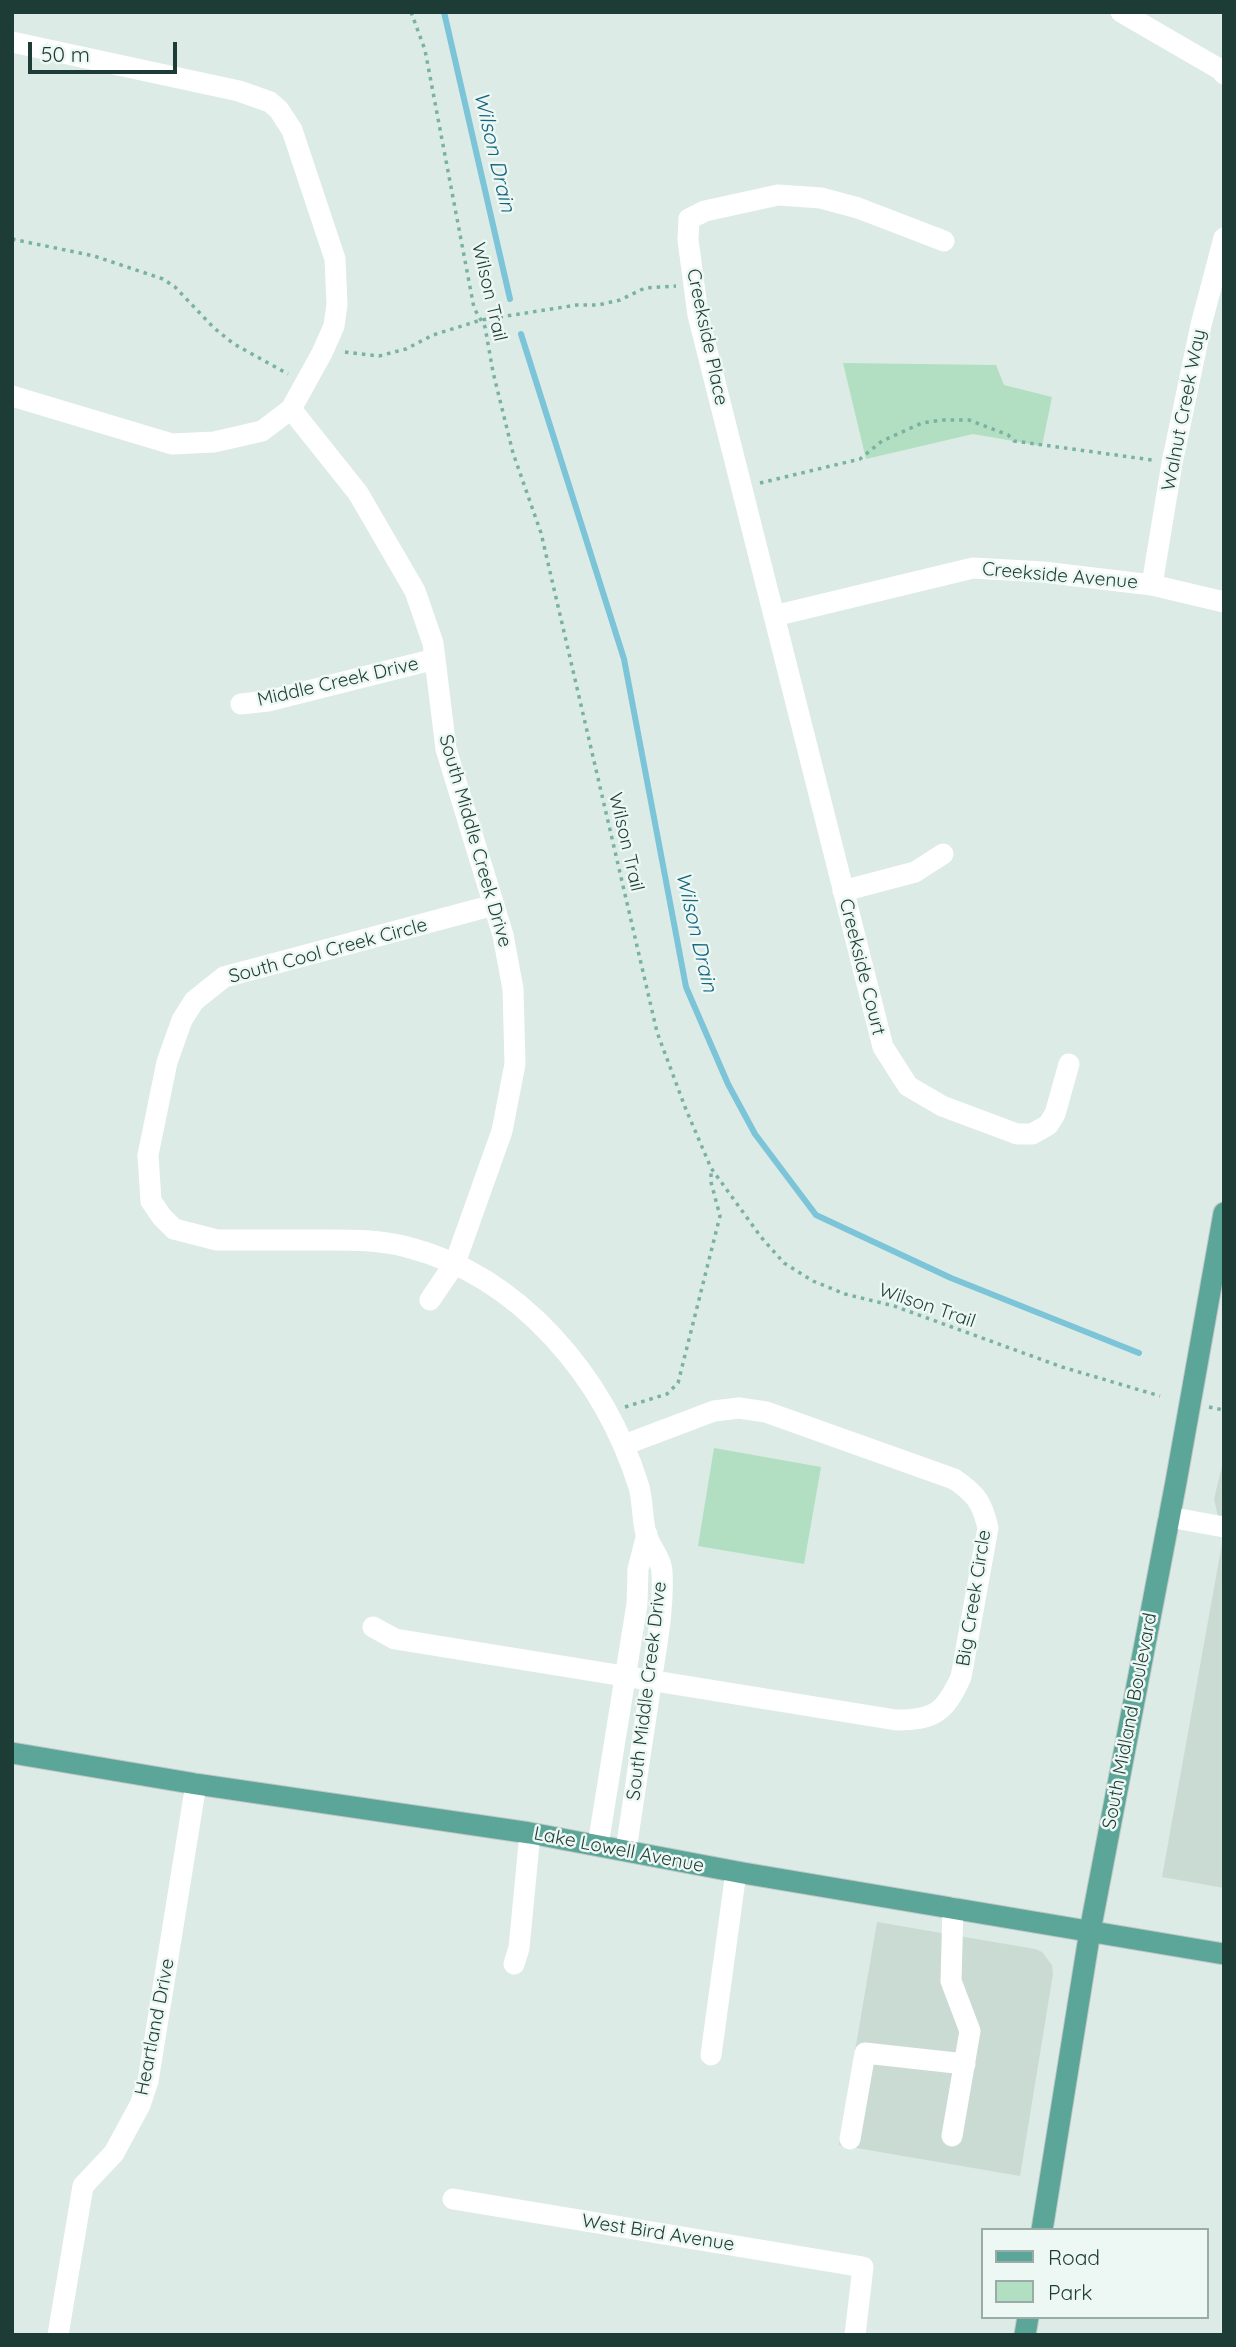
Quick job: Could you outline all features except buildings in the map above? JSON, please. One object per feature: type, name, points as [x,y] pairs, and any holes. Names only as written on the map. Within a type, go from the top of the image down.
[{"type":"main road","name":"South Midland Boulevard","points":[[1042,2228],[1090,1931],[1169,1517],[1216,1296],[1224,1213]]},
{"type":"main road","name":"Lake Lowell Avenue","points":[[12,1753],[196,1784],[530,1833],[736,1872],[1224,1954]]},
{"type":"street","points":[[1121,12],[1224,74]]},
{"type":"street","points":[[12,42],[239,91],[270,102],[279,110],[292,130],[335,259],[337,304],[334,326],[326,345],[290,409],[262,431],[214,442],[172,444],[12,396]]},
{"type":"street","name":"Creekside Place","points":[[798,712],[698,315],[688,240],[689,219],[705,211],[778,195],[821,198],[858,208],[944,241]]},
{"type":"street","name":"Walnut Creek Way","points":[[1152,585],[1172,463],[1201,325],[1224,237]]},
{"type":"street","name":"South Middle Creek Drive","points":[[290,409],[358,493],[415,591],[433,643],[446,749],[503,935],[513,989],[514,1064],[502,1131],[455,1264],[430,1300]]},
{"type":"street","name":"Creekside Avenue","points":[[774,616],[973,568],[1043,572],[1152,585],[1224,602]]},
{"type":"street","name":"Middle Creek Drive","points":[[241,705],[268,701],[435,659]]},
{"type":"street","name":"Creekside Court","points":[[798,712],[883,1047],[908,1086],[942,1106],[1017,1134],[1032,1134],[1048,1125],[1055,1114],[1069,1064]]},
{"type":"street","points":[[843,891],[915,872],[943,854]]},
{"type":"street","name":"South Cool Creek Circle","points":[[455,1264],[405,1246],[371,1240],[217,1240],[174,1229],[151,1201],[148,1154],[167,1062],[183,1020],[194,1001],[224,977],[494,905]]},
{"type":"street","name":"South Middle Creek Drive","points":[[455,1264],[511,1299],[547,1328],[585,1375],[608,1411],[640,1489],[646,1534],[662,1569],[662,1601],[626,1850]]},
{"type":"street","name":"Big Creek Circle","points":[[624,1445],[714,1411],[738,1408],[765,1412],[954,1479],[973,1492],[983,1507],[988,1528],[961,1677],[953,1695],[940,1710],[922,1720],[896,1720],[626,1675]]},
{"type":"street","points":[[1169,1517],[1224,1527]]},
{"type":"street","name":"South Middle Creek Drive","points":[[598,1845],[637,1604],[638,1569],[646,1534]]},
{"type":"street","name":"South Middle Creek Drive","points":[[373,1627],[395,1639],[626,1675]]},
{"type":"street","name":"Heartland Drive","points":[[58,2335],[83,2186],[114,2153],[140,2105],[148,2081],[196,1784]]},
{"type":"street","points":[[514,1964],[519,1948],[530,1833]]},
{"type":"street","points":[[711,2055],[736,1872]]},
{"type":"street","points":[[952,2136],[970,2031],[951,1981],[953,1908]]},
{"type":"street","points":[[850,2139],[865,2053],[965,2064]]},
{"type":"street","name":"West Bird Avenue","points":[[453,2199],[863,2267],[855,2335]]},
{"type":"path","name":"Wilson Trail","points":[[411,12],[425,50],[474,308],[485,327],[513,453],[541,533],[657,1032],[711,1168],[761,1237],[784,1263],[813,1281],[845,1294],[894,1306],[1062,1367],[1160,1396]]},
{"type":"path","points":[[12,239],[94,256],[163,279],[175,287],[214,328],[234,344],[305,383]]},
{"type":"path","points":[[326,345],[345,352],[379,356],[406,349],[433,335],[481,320],[576,305],[597,305],[620,300],[645,288],[695,286]]},
{"type":"path","points":[[740,485],[763,483],[860,459],[882,441],[922,423],[955,419],[969,420],[991,428],[1008,435],[1014,441],[1172,463]]},
{"type":"path","points":[[608,1411],[667,1394],[678,1383],[720,1216],[711,1168]]},
{"type":"path","points":[[1209,1408],[1224,1410]]},
{"type":"shaded area","points":[[1224,1458],[1224,1888],[1162,1877],[1223,1538],[1214,1499]]},
{"type":"shaded area","points":[[877,1922],[1035,1949],[1042,1952],[1052,1965],[1053,1974],[1020,2176],[839,2145]]},
{"type":"green space","points":[[843,363],[996,365],[1004,385],[1052,397],[1042,446],[973,434],[866,459]]},
{"type":"green space","points":[[714,1448],[821,1467],[804,1564],[698,1546]]},
{"type":"waterway","name":"Wilson Drain","points":[[444,12],[510,299]]},
{"type":"waterway","name":"Wilson Drain","points":[[521,334],[624,659],[686,987],[728,1084],[755,1134],[816,1215],[951,1278],[1139,1353]]}]
